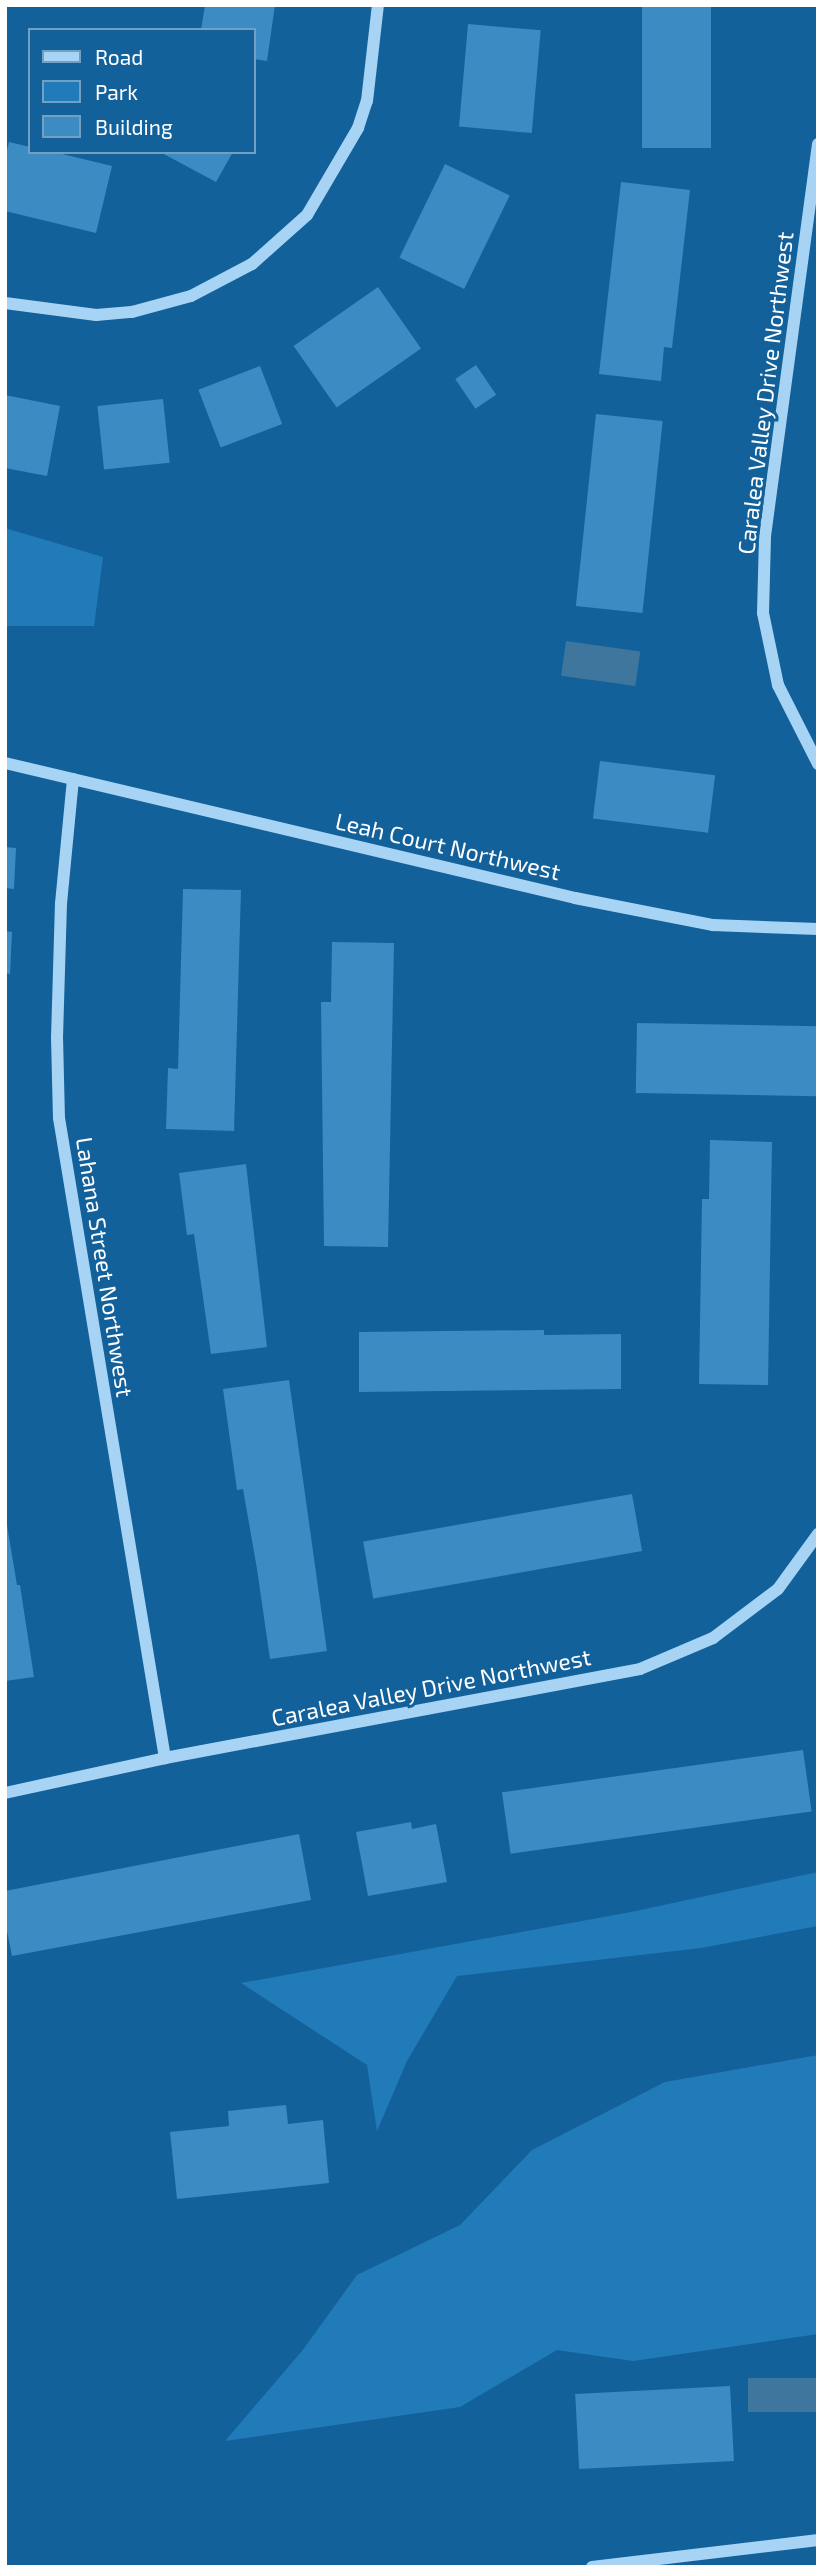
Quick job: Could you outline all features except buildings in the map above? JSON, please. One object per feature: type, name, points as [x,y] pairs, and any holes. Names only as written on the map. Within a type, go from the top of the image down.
[{"type":"street","points":[[5,303],[96,315],[132,312],[191,296],[252,264],[307,215],[358,128],[366,101],[378,5]]},
{"type":"street","name":"Caralea Valley Drive Northwest","points":[[818,144],[765,537],[763,613],[778,685],[818,764]]},
{"type":"street","name":"Leah Court Northwest","points":[[5,762],[575,898],[713,925],[818,929]]},
{"type":"street","name":"Lahana Street Northwest","points":[[73,779],[61,903],[57,1037],[59,1118],[165,1758]]},
{"type":"street","name":"Caralea Valley Drive Northwest","points":[[5,1793],[165,1758],[640,1669],[713,1638],[735,1622],[778,1589],[818,1534]]},
{"type":"street","points":[[592,2567],[818,2540]]},
{"type":"green space","points":[[5,528],[103,557],[94,626],[5,626]]},
{"type":"green space","points":[[818,1872],[818,1926],[701,1948],[457,1976],[407,2061],[377,2131],[367,2065],[241,1983],[631,1912]]},
{"type":"green space","points":[[818,2055],[818,2334],[633,2361],[557,2350],[460,2407],[225,2441],[302,2351],[357,2275],[460,2225],[532,2150],[665,2082]]},
{"type":"shaded area","points":[[566,641],[640,651],[635,686],[561,676]]},
{"type":"shaded area","points":[[748,2378],[818,2378],[818,2412],[748,2412]]}]
